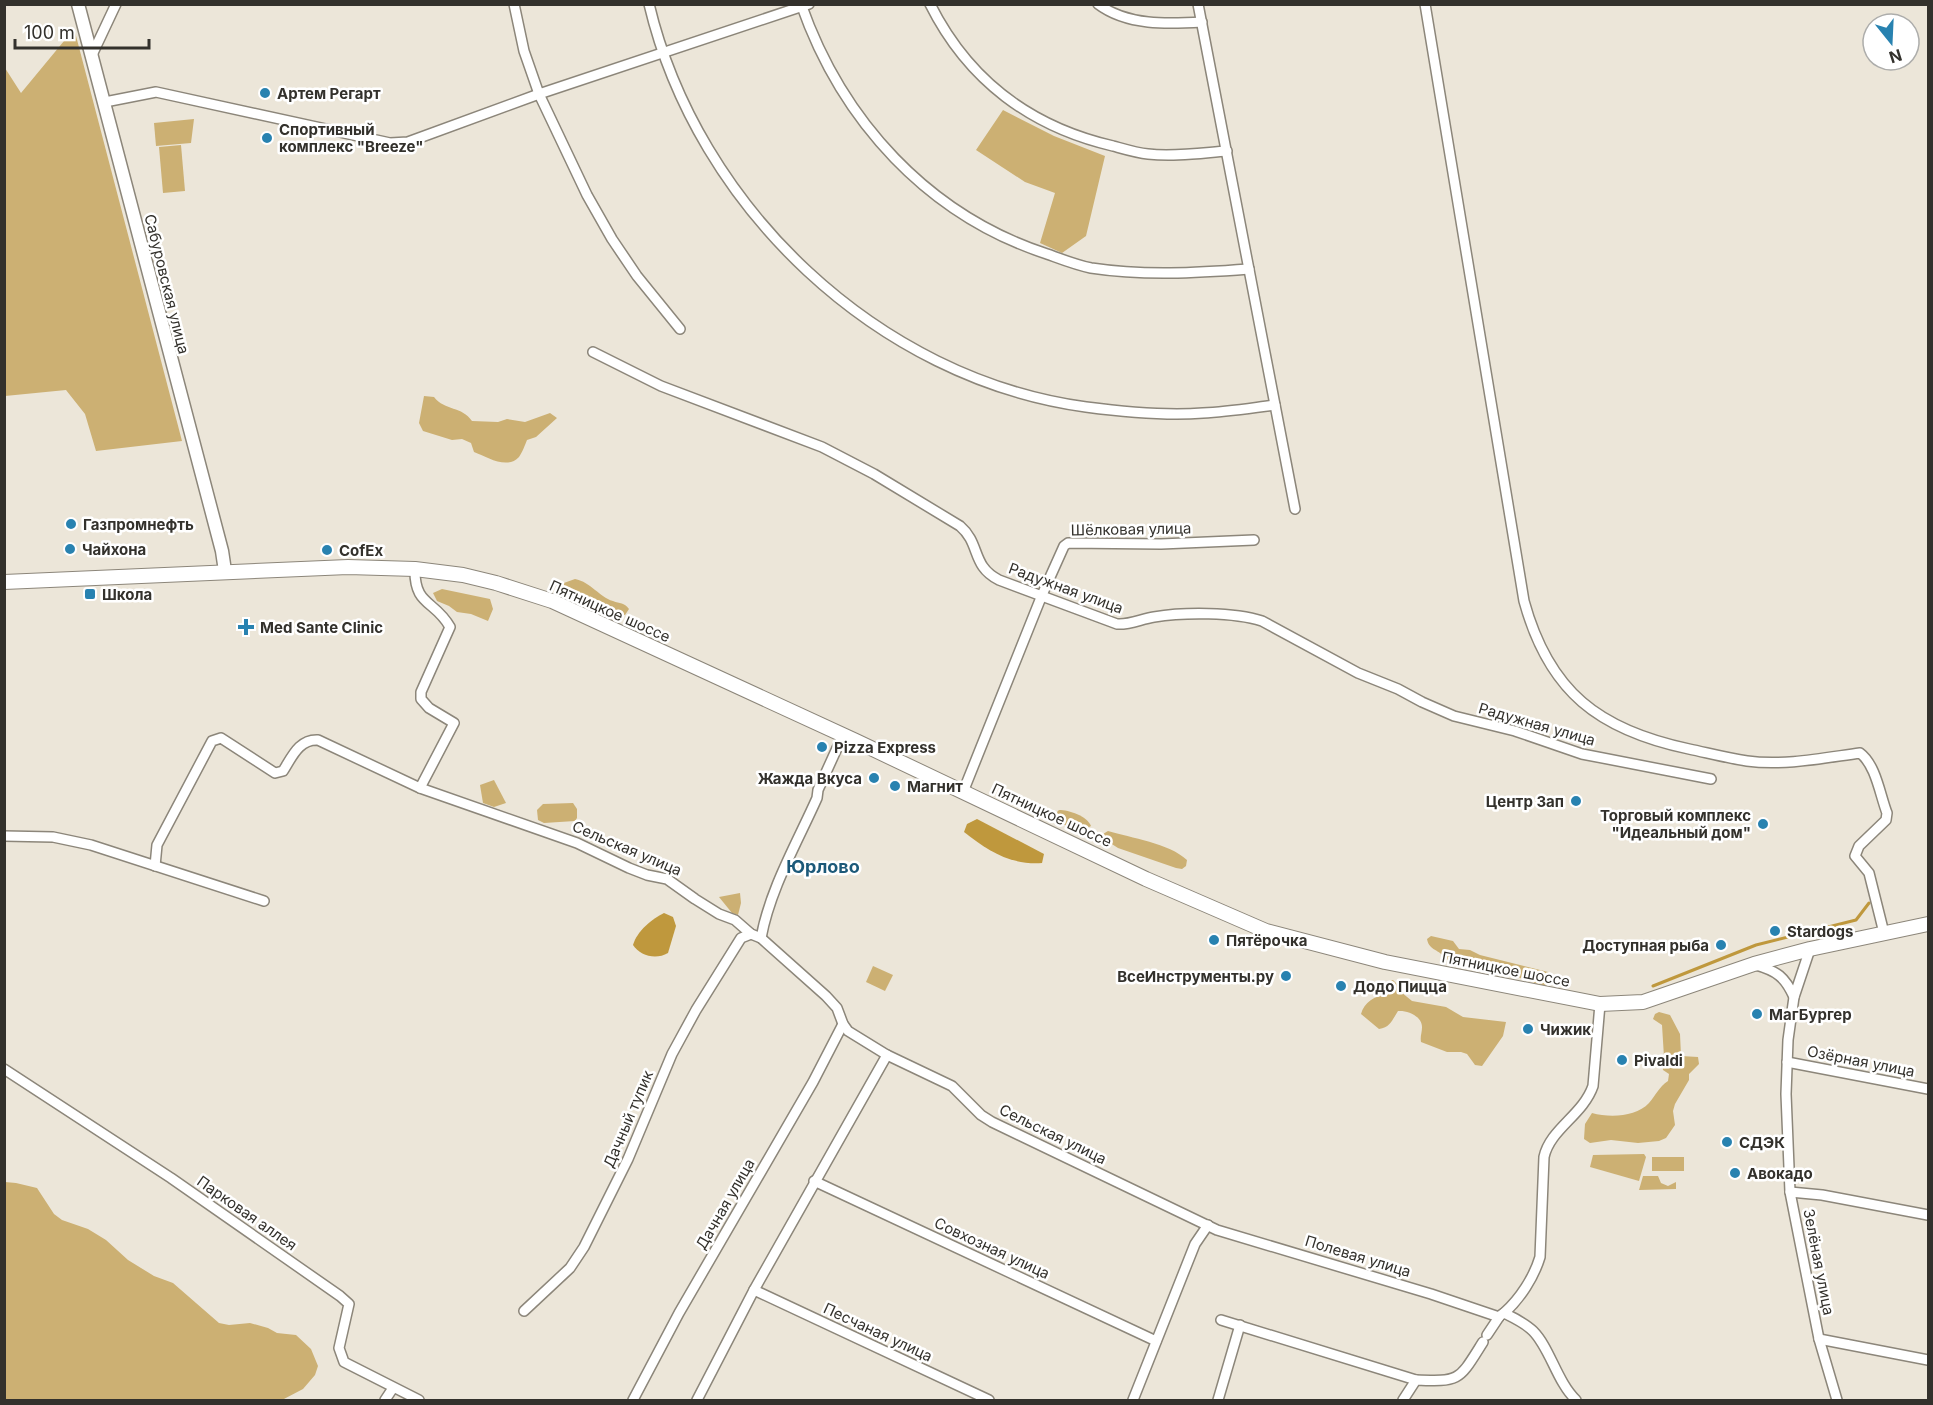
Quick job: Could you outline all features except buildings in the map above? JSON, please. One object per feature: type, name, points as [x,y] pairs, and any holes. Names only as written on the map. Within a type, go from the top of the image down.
[{"type":"main road","name":"Пятницкое шоссе","points":[[4,582],[348,567],[415,569],[463,575],[496,583],[552,601],[843,735],[1146,879],[1266,931],[1385,962],[1600,1004],[1643,1002],[1754,964],[1929,924]]},
{"type":"street","name":"Сабуровская улица","points":[[78,4],[222,551],[225,571]]},
{"type":"street","points":[[93,55],[116,4]]},
{"type":"street","points":[[514,4],[524,51],[539,94],[587,195],[612,239],[637,276],[680,329]]},
{"type":"street","points":[[649,4],[663,54],[688,114],[716,164],[774,238],[815,279],[867,319],[920,351],[975,378],[1031,395],[1084,407],[1148,413],[1202,414],[1275,405]]},
{"type":"street","points":[[930,4],[950,40],[973,68],[996,91],[1032,116],[1068,133],[1148,154],[1227,151]]},
{"type":"street","points":[[1098,4],[1131,19],[1163,25],[1202,22]]},
{"type":"street","points":[[1198,4],[1295,509]]},
{"type":"street","points":[[1425,4],[1524,601],[1531,628],[1546,659],[1560,680],[1599,716],[1622,729],[1655,742],[1748,761],[1783,762],[1860,753],[1864,756],[1870,766],[1887,813],[1886,820],[1858,846],[1855,856],[1869,873],[1884,933]]},
{"type":"street","points":[[105,102],[156,92],[390,143],[408,142],[539,94],[804,5],[818,47],[840,88],[864,125],[896,159],[937,196],[975,221],[1026,247],[1088,267],[1139,273],[1191,273],[1249,269]]},
{"type":"street","name":"Радужная улица","points":[[593,352],[661,386],[822,447],[874,474],[960,526],[969,534],[982,568],[990,575],[1117,624],[1181,614],[1247,616],[1262,621],[1358,673],[1454,716],[1515,731],[1582,754],[1711,779]]},
{"type":"street","name":"Шёлковая улица","points":[[1042,595],[1062,550],[1068,543],[1161,544],[1254,540]]},
{"type":"street","points":[[415,569],[415,584],[419,594],[446,620],[450,627],[421,692],[421,699],[429,708],[454,723],[420,788]]},
{"type":"street","points":[[963,792],[1042,595]]},
{"type":"street","points":[[756,936],[843,735]]},
{"type":"street","name":"Сельская улица","points":[[155,866],[157,845],[212,741],[221,738],[275,773],[283,771],[301,744],[318,740],[420,788],[577,843],[638,872],[667,879],[719,914],[735,920],[756,936],[826,996],[837,1008],[848,1031],[887,1055],[952,1086],[981,1115],[992,1122],[1208,1225]]},
{"type":"street","points":[[4,836],[53,837],[91,845],[264,901]]},
{"type":"street","name":"Дачный тупик","points":[[525,1311],[570,1268],[584,1246],[628,1159],[676,1045],[741,938],[756,936]]},
{"type":"street","name":"Зелёная улица","points":[[1810,950],[1794,997],[1787,1062],[1786,1105],[1790,1192],[1819,1339],[1837,1401]]},
{"type":"street","points":[[1754,964],[1776,972],[1788,984],[1794,997]]},
{"type":"street","points":[[1221,1320],[1416,1380],[1448,1381],[1458,1376],[1468,1365],[1501,1315],[1512,1306],[1536,1269],[1540,1257],[1546,1148],[1590,1097],[1596,1064],[1600,1004]]},
{"type":"street","name":"Дачная улица","points":[[633,1401],[679,1313],[813,1082],[843,1024]]},
{"type":"street","points":[[697,1401],[754,1290],[887,1055]]},
{"type":"street","name":"Озёрная улица","points":[[1787,1062],[1929,1089]]},
{"type":"street","name":"Парковая аллея","points":[[4,1070],[171,1178],[340,1296],[349,1304],[339,1348],[344,1362],[419,1401]]},
{"type":"street","name":"Совхозная улица","points":[[814,1181],[1156,1341]]},
{"type":"street","points":[[1790,1192],[1822,1195],[1929,1215]]},
{"type":"street","points":[[1133,1401],[1195,1244],[1208,1225]]},
{"type":"street","name":"Полевая улица","points":[[1208,1225],[1217,1230],[1501,1315]]},
{"type":"street","name":"Песчаная улица","points":[[754,1290],[989,1401]]},
{"type":"street","points":[[1501,1315],[1517,1319],[1535,1332],[1563,1383],[1576,1401]]},
{"type":"street","points":[[1218,1401],[1240,1325]]},
{"type":"street","points":[[1819,1339],[1929,1360]]},
{"type":"street","points":[[1403,1401],[1416,1380]]},
{"type":"street","points":[[386,1401],[393,1388]]},
{"type":"shaded area","points":[[75,32],[182,441],[96,451],[85,414],[66,390],[5,396],[5,68],[21,93],[64,41]]},
{"type":"shaded area","points":[[1003,110],[1054,136],[1105,156],[1086,236],[1062,253],[1040,243],[1055,193],[1025,182],[976,150]]},
{"type":"shaded area","points":[[194,119],[191,143],[156,146],[154,123]]},
{"type":"shaded area","points":[[181,145],[185,191],[163,193],[159,147]]},
{"type":"shaded area","points":[[424,396],[434,397],[443,405],[468,416],[472,421],[498,422],[507,419],[525,422],[550,413],[557,418],[536,437],[527,440],[519,457],[514,461],[503,462],[474,452],[471,443],[462,439],[452,440],[423,431],[419,423]]},
{"type":"shaded area","points":[[575,579],[586,583],[603,596],[624,604],[629,609],[625,615],[609,613],[570,599],[559,588],[561,584]]},
{"type":"shaded area","points":[[442,589],[490,599],[493,609],[488,621],[471,614],[457,612],[437,601],[433,593]]},
{"type":"shaded area","points":[[494,780],[506,803],[494,807],[483,803],[480,785]]},
{"type":"shaded area","points":[[573,803],[577,809],[575,821],[544,823],[538,820],[537,810],[543,804]]},
{"type":"shaded area","points":[[1059,810],[1077,814],[1086,819],[1091,826],[1082,831],[1062,824],[1055,819],[1055,814]]},
{"type":"shaded area","points":[[977,819],[1044,854],[1042,863],[1010,859],[982,845],[964,832],[967,824]]},
{"type":"shaded area","points":[[1108,831],[1170,849],[1187,860],[1186,866],[1182,869],[1176,868],[1118,848],[1104,839],[1103,834]]},
{"type":"shaded area","points":[[740,893],[741,903],[738,915],[732,913],[719,897]]},
{"type":"shaded area","points":[[664,913],[673,917],[676,926],[668,953],[653,956],[640,952],[633,945],[641,930]]},
{"type":"shaded area","points":[[1431,936],[1453,941],[1459,949],[1548,972],[1553,977],[1551,984],[1545,986],[1515,975],[1445,959],[1428,943],[1427,939]]},
{"type":"shaded area","points":[[873,966],[893,975],[885,991],[866,982]]},
{"type":"shaded area","points":[[1393,980],[1401,992],[1412,1001],[1446,1007],[1463,1017],[1506,1022],[1503,1036],[1482,1066],[1475,1065],[1467,1054],[1447,1052],[1421,1042],[1420,1020],[1410,1013],[1398,1011],[1389,1025],[1379,1029],[1361,1014],[1372,1000],[1388,995],[1390,988],[1386,983]]},
{"type":"shaded area","points":[[1659,1012],[1670,1015],[1680,1034],[1681,1056],[1698,1057],[1699,1064],[1689,1074],[1689,1080],[1675,1104],[1673,1111],[1675,1125],[1666,1138],[1659,1141],[1638,1143],[1611,1140],[1590,1143],[1584,1139],[1585,1124],[1592,1113],[1607,1116],[1630,1114],[1644,1108],[1668,1081],[1669,1074],[1663,1070],[1662,1064],[1664,1057],[1662,1025],[1653,1019]]},
{"type":"shaded area","points":[[1644,1154],[1646,1157],[1639,1181],[1590,1167],[1593,1155]]},
{"type":"shaded area","points":[[1652,1157],[1684,1157],[1684,1171],[1652,1171]]},
{"type":"shaded area","points":[[1643,1176],[1658,1176],[1661,1183],[1668,1186],[1676,1182],[1676,1189],[1639,1190]]},
{"type":"shaded area","points":[[5,1182],[37,1188],[54,1214],[62,1220],[88,1229],[106,1240],[128,1260],[154,1276],[173,1283],[219,1323],[229,1325],[250,1323],[277,1333],[296,1335],[311,1349],[318,1366],[315,1375],[303,1389],[282,1400],[5,1400]]},
{"type":"waterway","points":[[1653,986],[1756,945],[1856,920],[1869,903]]},
{"type":"place","name":"Артем Регарт","points":[[265,93]]},
{"type":"place","name":"Спортивный комплекс \"Breeze\"","points":[[267,138]]},
{"type":"place","name":"Газпромнефть","points":[[71,524]]},
{"type":"place","name":"Чайхона","points":[[70,549]]},
{"type":"place","name":"CofEx","points":[[327,550]]},
{"type":"place","name":"Школа","points":[[90,594]]},
{"type":"place","name":"Med Sante Clinic","points":[[246,627]]},
{"type":"place","name":"Pizza Express","points":[[822,747]]},
{"type":"place","name":"Жажда Вкуса","points":[[874,778]]},
{"type":"place","name":"Магнит","points":[[895,786]]},
{"type":"place","name":"Центр Зап","points":[[1576,801]]},
{"type":"place","name":"Торговый комплекс \"Идеальный дом\"","points":[[1763,824]]},
{"type":"place","name":"Stardogs","points":[[1775,931]]},
{"type":"place","name":"Пятёрочка","points":[[1214,940]]},
{"type":"place","name":"Доступная рыба","points":[[1721,945]]},
{"type":"place","name":"ВсеИнструменты.ру","points":[[1286,976]]},
{"type":"place","name":"Додо Пицца","points":[[1341,986]]},
{"type":"place","name":"МагБургер","points":[[1757,1014]]},
{"type":"place","name":"Чижик","points":[[1528,1029]]},
{"type":"place","name":"Pivaldi","points":[[1622,1060]]},
{"type":"place","name":"СДЭК","points":[[1727,1142]]},
{"type":"place","name":"Авокадо","points":[[1735,1173]]},
{"type":"district","name":"Юрлово","points":[[823,866]]}]
